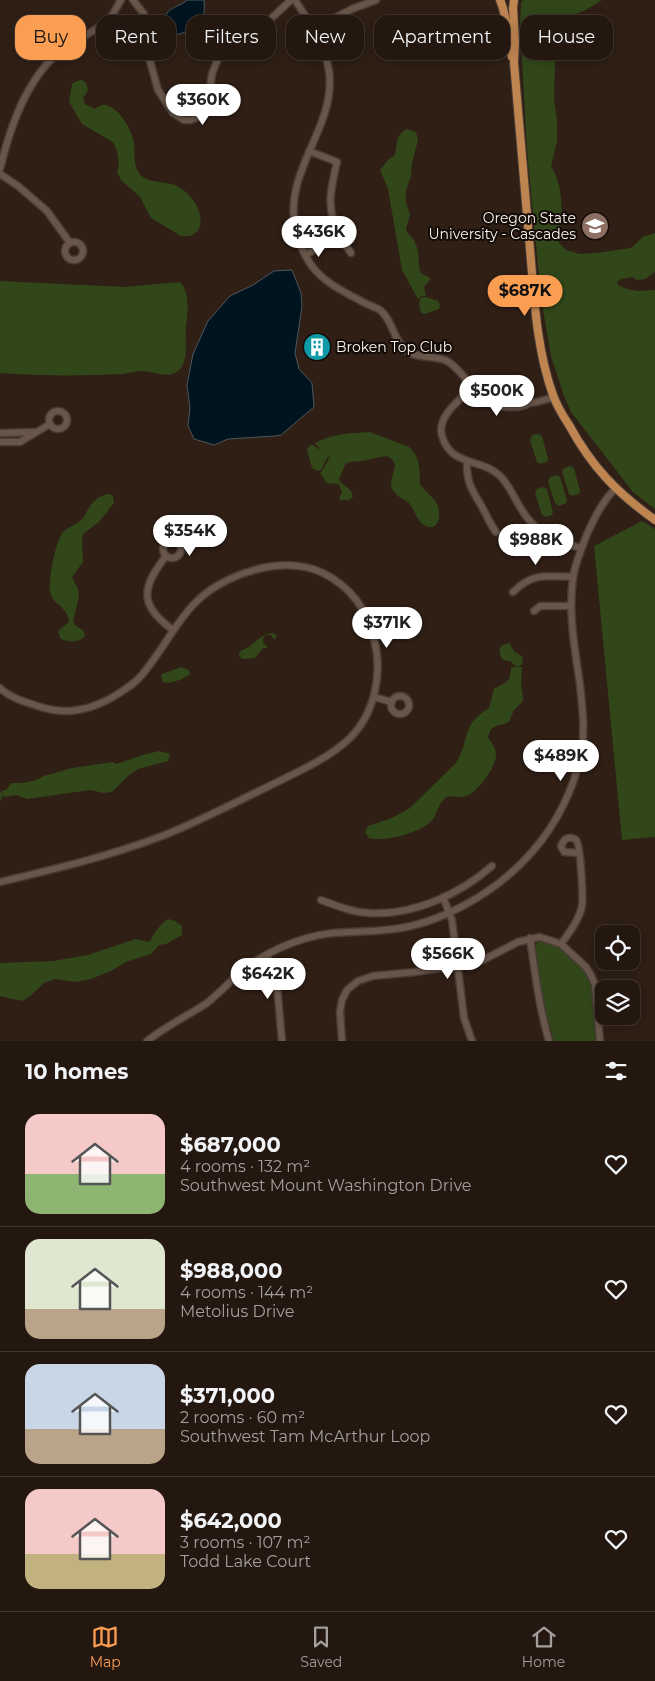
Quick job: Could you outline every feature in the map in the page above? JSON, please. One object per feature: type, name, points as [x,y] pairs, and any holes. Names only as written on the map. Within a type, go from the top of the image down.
[{"type":"main road","points":[[500,0],[504,9],[508,44],[514,63]]},
{"type":"main road","points":[[514,0],[514,63],[539,338],[544,364],[554,397],[580,445],[600,472],[616,489],[655,520]]},
{"type":"street","points":[[0,169],[8,137],[24,99],[43,68],[62,50],[109,19],[121,0]]},
{"type":"street","points":[[133,0],[144,14],[150,61],[158,90],[173,114],[184,120],[201,116],[207,108],[212,74],[224,49],[240,36],[264,25],[291,0]]},
{"type":"street","points":[[295,0],[304,15]]},
{"type":"street","points":[[339,15],[352,8],[376,0]]},
{"type":"street","points":[[326,60],[330,84],[325,112],[295,188],[293,200],[294,224],[298,240],[315,270],[332,286],[381,311],[388,319],[398,342],[408,352],[445,360],[462,373],[481,400],[492,406],[521,407],[529,403],[554,397]]},
{"type":"street","points":[[309,151],[336,162],[330,192],[330,210],[339,236],[351,253]]},
{"type":"street","points":[[0,174],[18,186],[48,212],[70,243]]},
{"type":"street","points":[[305,255],[339,236]]},
{"type":"street","points":[[472,388],[446,414],[441,427],[442,435],[449,449],[459,458],[498,474],[510,487],[527,518],[538,531],[561,543],[581,548]]},
{"type":"street","points":[[0,442],[20,442],[50,424]]},
{"type":"street","points":[[0,434],[37,432]]},
{"type":"street","points":[[467,461],[466,474],[469,485],[496,532]]},
{"type":"street","points":[[147,1041],[210,1000],[266,954],[308,937],[354,930],[382,931],[403,928],[450,912],[494,886],[533,851],[553,823],[566,800],[582,747],[582,706],[571,606],[573,577],[581,548],[596,515],[605,499],[616,489]]},
{"type":"street","points":[[166,556],[153,572],[148,584],[147,593],[150,604],[161,622],[173,630]]},
{"type":"street","points":[[0,688],[4,692],[28,703],[56,711],[71,712],[107,701],[139,679],[173,630],[194,604],[208,591],[229,579],[256,569],[275,566],[313,569],[331,577],[357,599],[366,613],[376,644],[378,664],[374,697],[366,716],[350,737],[310,766],[160,837],[88,861],[0,882]]},
{"type":"street","points":[[513,592],[530,578],[541,576],[573,577]]},
{"type":"street","points":[[534,611],[540,606],[571,606]]},
{"type":"street","points":[[374,697],[392,702]]},
{"type":"street","points":[[561,944],[571,930],[582,906],[579,853]]},
{"type":"street","points":[[321,900],[346,909],[369,913],[387,913],[428,904],[480,877],[492,866]]},
{"type":"street","points":[[443,897],[450,912],[464,1018],[472,1041]]},
{"type":"street","points":[[342,1041],[340,1024],[342,1000],[347,990],[358,981],[373,976],[457,966],[483,960],[518,942],[540,937],[561,944],[586,967],[591,975],[595,985],[600,1041]]},
{"type":"street","points":[[530,938],[542,1017],[549,1041]]},
{"type":"street","points":[[266,954],[276,974],[282,1041]]},
{"type":"green space","points":[[523,0],[602,0],[573,15],[520,15]]},
{"type":"green space","points":[[522,60],[554,60],[554,99],[557,141],[551,166],[559,184],[561,214],[559,243],[566,250],[580,254],[596,253],[631,248],[643,237],[655,233],[655,272],[645,279],[636,280],[633,277],[621,279],[617,282],[618,285],[632,290],[655,290],[655,509],[633,492],[571,412],[564,396],[551,356],[541,298],[527,149]]},
{"type":"green space","points":[[82,80],[88,87],[83,97],[85,104],[95,109],[102,105],[110,107],[120,114],[128,126],[133,138],[136,166],[139,173],[146,179],[180,188],[196,204],[200,217],[198,231],[190,236],[181,236],[151,218],[140,197],[121,180],[117,172],[119,165],[117,151],[113,142],[82,124],[69,102],[72,84]]},
{"type":"green space","points":[[407,129],[416,132],[418,140],[406,191],[406,202],[410,215],[406,229],[418,250],[421,273],[430,278],[424,287],[426,296],[421,296],[418,299],[402,270],[388,189],[380,170],[395,155],[398,137]]},
{"type":"green space","points":[[0,281],[124,287],[180,282],[187,296],[188,303],[186,355],[182,365],[175,373],[166,375],[142,371],[123,374],[77,375],[0,373]]},
{"type":"green space","points":[[421,297],[438,301],[439,309],[425,314],[421,313],[419,304]]},
{"type":"green space","points":[[370,432],[409,447],[413,451],[419,464],[420,484],[435,501],[438,508],[439,517],[436,525],[429,527],[421,523],[409,503],[394,492],[391,484],[395,466],[391,458],[384,456],[346,463],[339,479],[352,494],[353,497],[349,500],[340,500],[342,492],[339,484],[327,483],[320,473],[331,456],[327,458],[321,470],[317,471],[312,468],[307,450],[309,446],[312,445],[321,450],[315,443],[321,440],[341,434]]},
{"type":"green space","points":[[538,434],[542,436],[548,459],[547,462],[540,464],[537,462],[530,440],[532,435]]},
{"type":"green space","points":[[570,466],[574,468],[580,491],[579,494],[572,496],[569,494],[562,472],[564,468]]},
{"type":"green space","points":[[557,475],[560,477],[567,500],[566,503],[559,506],[555,503],[548,482],[550,477]]},
{"type":"green space","points":[[543,487],[547,489],[553,512],[552,515],[546,517],[542,515],[535,493],[537,489]]},
{"type":"green space","points":[[110,494],[113,496],[114,503],[99,522],[83,534],[83,562],[72,577],[79,596],[73,622],[84,631],[85,636],[76,641],[66,641],[60,638],[58,631],[69,622],[65,611],[53,600],[50,591],[50,578],[58,542],[64,531],[81,520],[97,499]]},
{"type":"green space","points":[[642,521],[655,529],[655,837],[622,840],[594,546]]},
{"type":"green space","points":[[273,633],[277,636],[274,640],[271,635],[266,635]]},
{"type":"green space","points":[[266,635],[263,638],[263,643],[267,648],[263,648],[255,658],[243,659],[239,656],[240,652]]},
{"type":"green space","points":[[509,643],[514,651],[523,657],[522,664],[517,667],[510,661],[503,660],[500,655],[501,646]]},
{"type":"green space","points":[[181,667],[189,670],[190,674],[177,681],[163,682],[162,674]]},
{"type":"green space","points":[[511,667],[522,667],[522,702],[514,710],[509,722],[491,729],[488,737],[496,754],[490,772],[481,784],[471,794],[461,797],[449,796],[444,799],[433,819],[421,828],[393,838],[369,838],[365,832],[368,826],[392,818],[410,808],[456,763],[470,727],[489,708],[494,689],[509,679]]},
{"type":"green space","points":[[159,751],[170,754],[168,761],[138,769],[112,792],[104,793],[90,790],[27,799],[16,795],[4,797],[3,795],[0,802],[0,791],[3,794],[2,791],[7,789],[11,783],[36,780],[72,768],[113,762],[116,764]]},
{"type":"green space","points":[[168,919],[182,926],[182,935],[166,944],[159,945],[151,954],[126,962],[111,971],[91,979],[75,982],[55,979],[44,983],[22,1001],[0,996],[0,963],[53,961],[88,955],[136,939],[148,942]]},
{"type":"green space","points":[[545,942],[566,951],[580,964],[588,975],[593,993],[597,1041],[554,1041],[538,976],[535,951],[537,943]]},
{"type":"water","points":[[187,0],[204,0],[203,15],[186,15],[186,32],[176,35],[176,15],[166,15],[169,11]]},
{"type":"water","points":[[292,270],[301,293],[302,306],[295,353],[299,369],[312,383],[314,407],[281,435],[228,439],[214,445],[194,439],[188,426],[190,408],[187,385],[193,354],[208,321],[230,296],[253,285],[274,271]]},
{"type":"place","name":"Oregon State University - Cascades","points":[[595,226]]},
{"type":"place","name":"Broken Top Club","points":[[317,347]]}]
